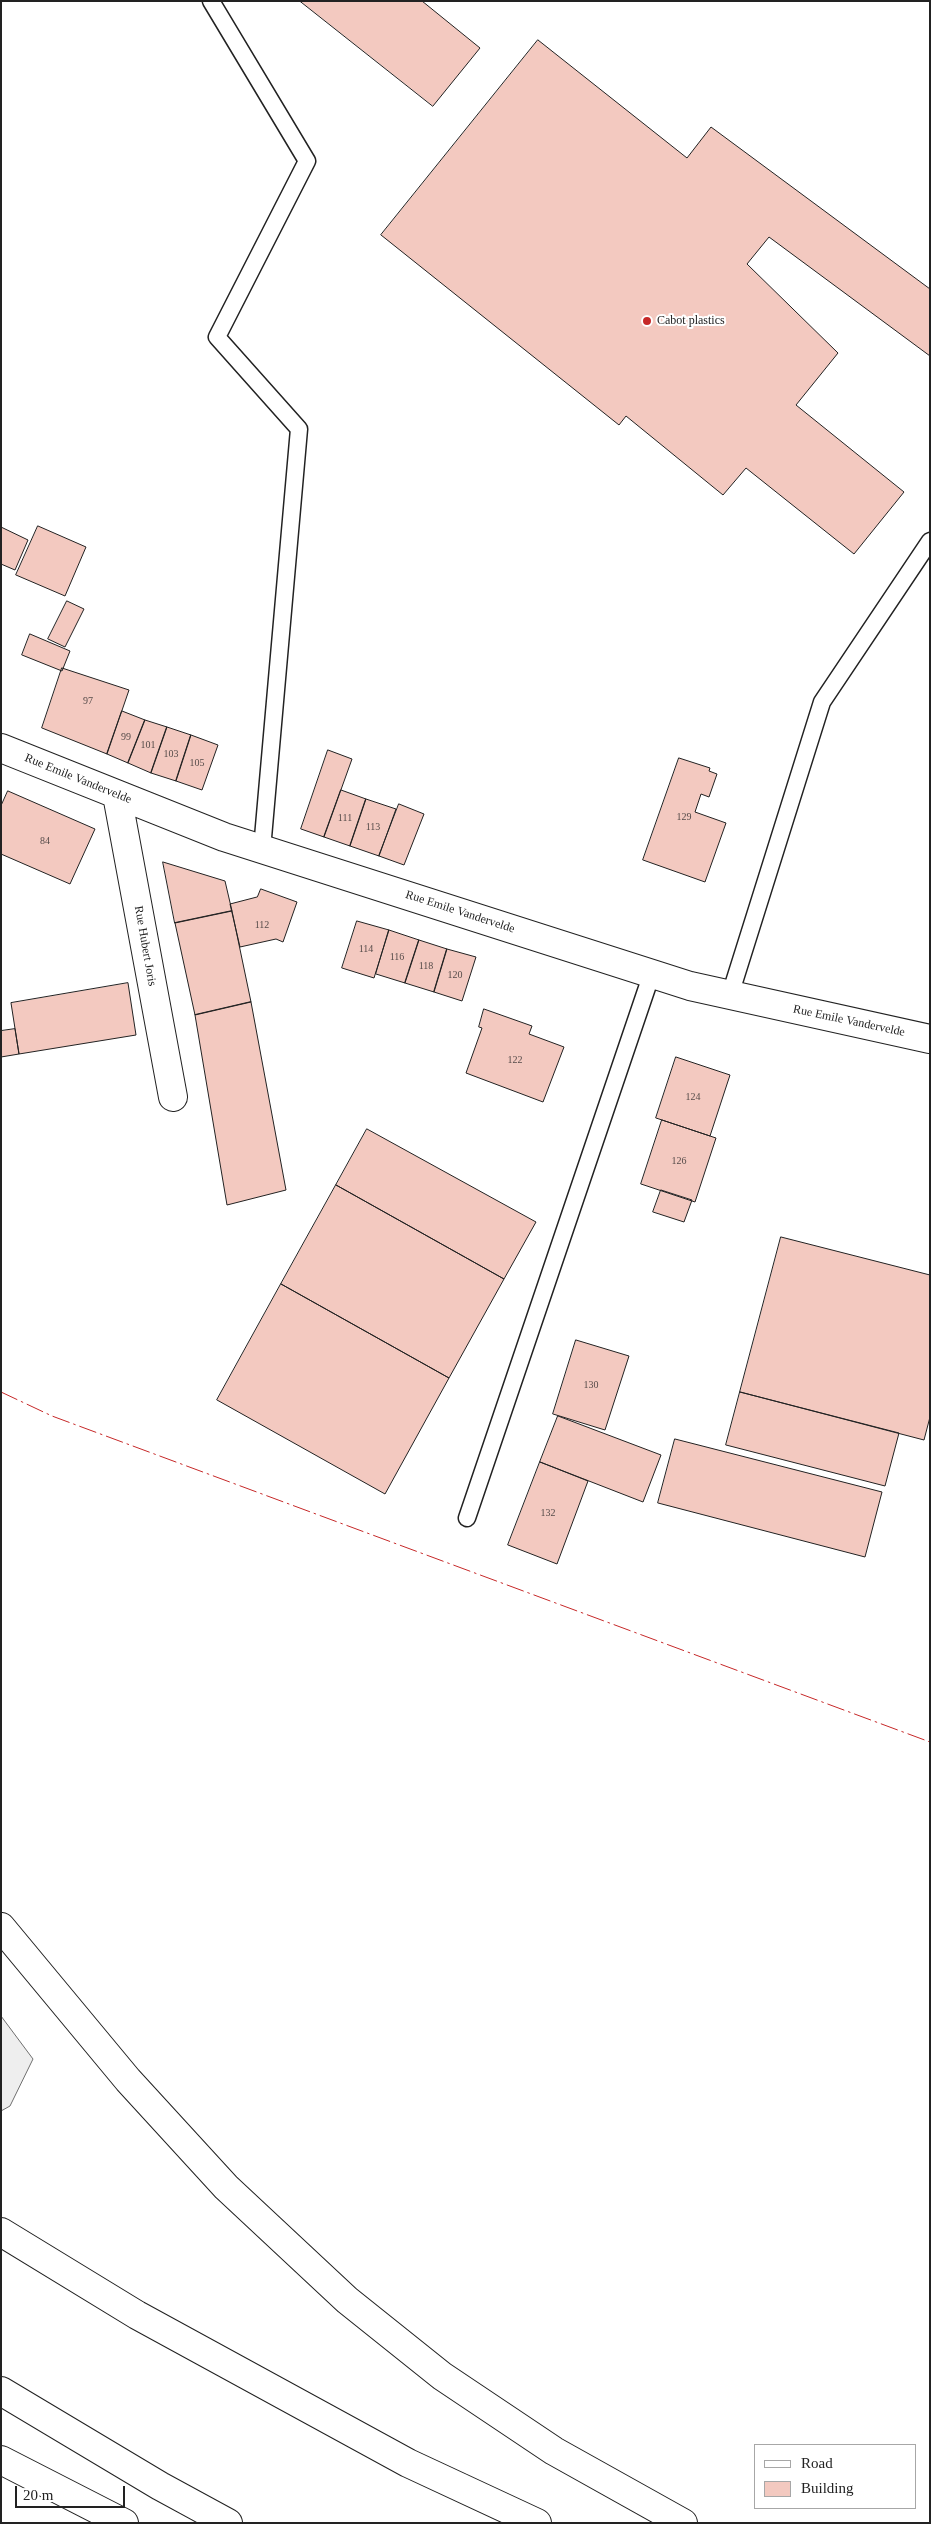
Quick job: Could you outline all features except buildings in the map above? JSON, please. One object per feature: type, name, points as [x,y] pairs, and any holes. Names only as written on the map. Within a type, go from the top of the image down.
[{"type":"main road","name":"Rue Emile Vandervelde","points":[[1,748],[224,837],[690,986],[930,1039]]},
{"type":"main road","name":"Rue Hubert Joris","points":[[117,795],[173,1098]]},
{"type":"main road","points":[[1,1927],[128,2080],[226,2187],[347,2300],[442,2376],[546,2446],[683,2523]]},
{"type":"main road","points":[[1,2232],[137,2315],[408,2463],[538,2523]]},
{"type":"main road","points":[[1,2391],[160,2486],[228,2523]]},
{"type":"main road","points":[[1,2460],[124,2523]]},
{"type":"lane","points":[[211,1],[307,161],[217,337],[299,430],[262,849]]},
{"type":"lane","points":[[730,995],[822,702],[930,541]]},
{"type":"lane","points":[[467,1518],[652,973]]},
{"type":"shaded area","points":[[1,2016],[33,2059],[10,2106],[1,2111]]},
{"type":"power","points":[[1,1392],[52,1416],[930,1742]]},
{"type":"place","name":"Cabot plastics","points":[[647,321]]}]
